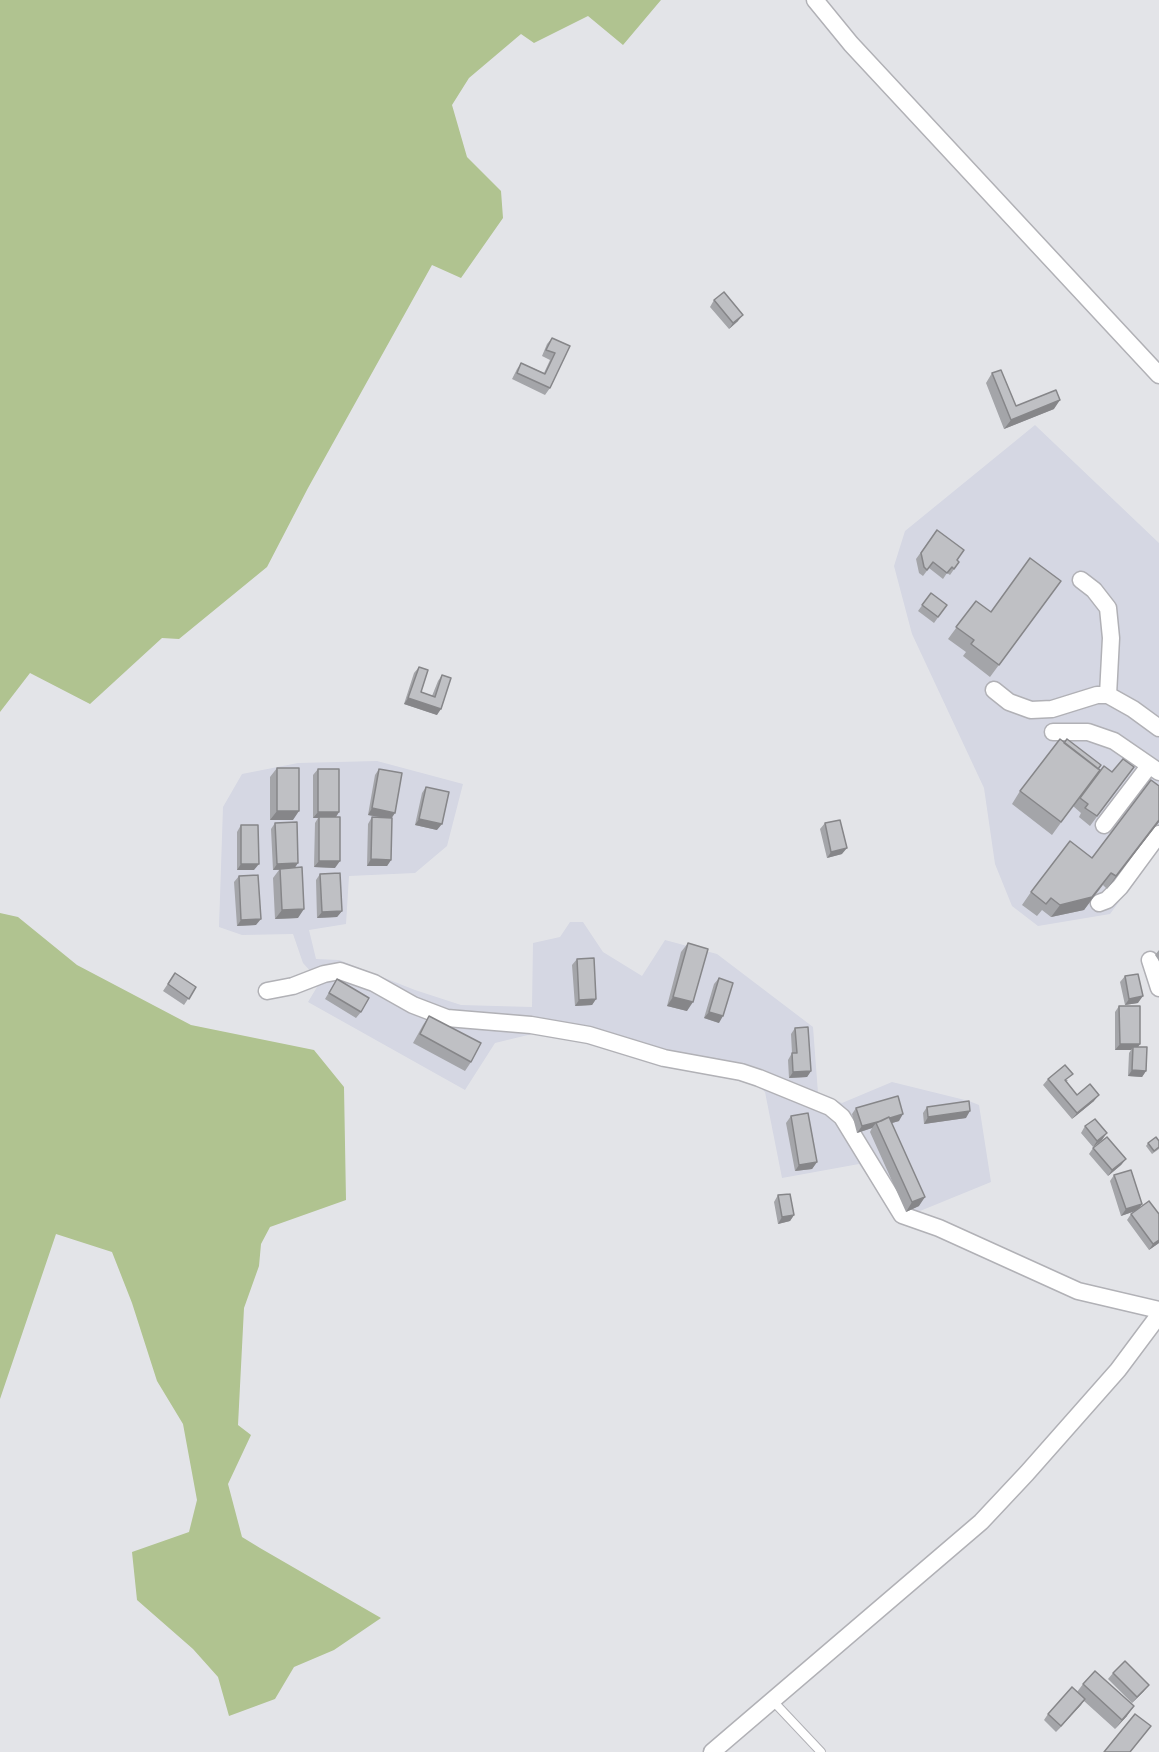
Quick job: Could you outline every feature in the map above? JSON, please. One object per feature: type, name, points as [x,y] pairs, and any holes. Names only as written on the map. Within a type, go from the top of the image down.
[{"type":"street","points":[[815,0],[851,44],[1159,375]]},
{"type":"street","points":[[1081,580],[1094,590],[1108,608],[1111,638],[1108,695]]},
{"type":"street","points":[[994,690],[1009,702],[1031,710],[1052,709],[1097,695],[1108,695],[1133,709],[1159,728]]},
{"type":"street","points":[[1053,732],[1088,732],[1114,741],[1154,769],[1104,825]]},
{"type":"street","points":[[1099,903],[1107,900],[1120,886],[1159,834]]},
{"type":"street","points":[[1150,960],[1159,988]]},
{"type":"street","points":[[267,991],[294,986],[324,974],[340,971],[374,983],[413,1005],[447,1018],[531,1025],[589,1035],[664,1058],[759,1077],[830,1107],[842,1117],[902,1215],[939,1228],[1078,1292],[1159,1313],[1118,1370],[1028,1473],[981,1522],[712,1752]]},
{"type":"lane","points":[[772,1700],[821,1752]]},
{"type":"shaded area","points":[[1035,425],[1159,543],[1159,848],[1110,914],[1038,926],[1012,906],[995,864],[984,788],[912,634],[894,566],[905,531]]},
{"type":"shaded area","points":[[377,761],[463,784],[447,846],[415,873],[349,876],[346,924],[309,930],[316,959],[339,960],[415,990],[461,1005],[532,1007],[533,943],[560,937],[570,922],[583,922],[603,952],[642,976],[665,940],[717,954],[813,1027],[818,1093],[842,1103],[892,1082],[979,1105],[991,1182],[898,1220],[859,1164],[782,1178],[765,1092],[755,1083],[590,1043],[532,1034],[495,1043],[465,1090],[308,1002],[320,982],[303,963],[293,934],[242,935],[219,927],[223,807],[242,774],[298,763]]},
{"type":"green space","points":[[0,0],[661,0],[623,45],[588,16],[534,43],[521,34],[469,78],[452,105],[467,157],[501,191],[503,218],[461,278],[432,265],[308,488],[267,567],[179,639],[162,638],[90,704],[30,673],[0,712]]},
{"type":"green space","points":[[0,913],[18,917],[77,965],[191,1025],[314,1050],[344,1087],[346,1200],[270,1227],[261,1244],[259,1266],[244,1308],[238,1425],[251,1435],[228,1484],[242,1537],[381,1618],[334,1650],[294,1667],[275,1699],[229,1716],[218,1677],[193,1649],[137,1600],[132,1552],[189,1532],[197,1500],[183,1424],[157,1381],[132,1303],[112,1252],[56,1234],[0,1399]]},
{"type":"building","points":[[724,292],[743,315],[733,323],[714,300]]},
{"type":"building","points":[[552,338],[570,346],[550,388],[517,373],[521,363],[545,374],[555,353],[546,350]]},
{"type":"building","points":[[1001,370],[1016,406],[1056,390],[1060,400],[1011,420],[992,373]]},
{"type":"building","points":[[937,530],[964,550],[954,569],[952,567],[947,573],[933,562],[927,570],[924,567],[921,553]]},
{"type":"building","points":[[1030,558],[1061,581],[999,665],[971,644],[974,640],[956,627],[976,601],[991,612]]},
{"type":"building","points":[[931,593],[947,605],[938,617],[922,605]]},
{"type":"building","points":[[419,667],[428,670],[421,692],[435,697],[442,675],[451,678],[441,709],[408,698]]},
{"type":"building","points":[[1060,739],[1100,770],[1061,822],[1020,791]]},
{"type":"building","points":[[1067,739],[1101,765],[1098,769],[1064,743]]},
{"type":"building","points":[[1123,759],[1134,767],[1097,816],[1085,808],[1088,804],[1080,798],[1104,766],[1112,772]]},
{"type":"building","points":[[277,768],[299,768],[299,811],[277,811]]},
{"type":"building","points":[[318,769],[339,769],[339,812],[318,812]]},
{"type":"building","points":[[379,769],[402,773],[395,813],[372,808]]},
{"type":"building","points":[[1151,780],[1159,786],[1159,820],[1116,876],[1111,873],[1092,897],[1060,905],[1051,898],[1046,904],[1031,892],[1070,841],[1092,858]]},
{"type":"building","points":[[426,787],[449,792],[442,824],[419,819]]},
{"type":"building","points":[[319,817],[340,817],[340,861],[319,861]]},
{"type":"building","points":[[372,817],[392,818],[391,860],[371,859]]},
{"type":"building","points":[[840,820],[847,848],[831,852],[825,823]]},
{"type":"building","points":[[297,822],[298,863],[277,864],[275,823]]},
{"type":"building","points":[[241,825],[258,825],[259,864],[241,864]]},
{"type":"building","points":[[302,867],[304,909],[282,910],[280,869]]},
{"type":"building","points":[[340,873],[342,911],[322,912],[320,874]]},
{"type":"building","points":[[258,875],[261,919],[241,920],[239,876]]},
{"type":"building","points":[[688,943],[708,949],[693,1002],[673,997]]},
{"type":"building","points":[[594,958],[596,999],[579,1000],[577,959]]},
{"type":"building","points":[[175,973],[196,987],[189,999],[168,984]]},
{"type":"building","points":[[1138,974],[1143,996],[1129,999],[1125,976]]},
{"type":"building","points":[[719,978],[733,983],[723,1016],[709,1012]]},
{"type":"building","points":[[337,979],[369,998],[361,1012],[329,993]]},
{"type":"building","points":[[1119,1006],[1140,1006],[1140,1044],[1120,1044]]},
{"type":"building","points":[[429,1016],[481,1043],[471,1062],[420,1034]]},
{"type":"building","points":[[808,1027],[811,1071],[793,1072],[792,1053],[797,1053],[795,1028]]},
{"type":"building","points":[[1133,1047],[1147,1047],[1146,1071],[1132,1070]]},
{"type":"building","points":[[1065,1065],[1073,1074],[1065,1080],[1077,1095],[1090,1084],[1099,1095],[1077,1113],[1048,1079]]},
{"type":"building","points":[[898,1096],[903,1114],[862,1126],[856,1108]]},
{"type":"building","points":[[969,1101],[970,1111],[928,1117],[927,1107]]},
{"type":"building","points":[[808,1113],[817,1162],[799,1165],[791,1116]]},
{"type":"building","points":[[889,1117],[925,1197],[912,1202],[876,1123]]},
{"type":"building","points":[[1095,1119],[1107,1133],[1097,1141],[1085,1126]]},
{"type":"building","points":[[1107,1137],[1126,1159],[1112,1170],[1093,1148]]},
{"type":"building","points":[[1156,1137],[1159,1147],[1154,1151],[1148,1143]]},
{"type":"building","points":[[1131,1170],[1142,1204],[1126,1209],[1114,1175]]},
{"type":"building","points":[[790,1194],[794,1215],[782,1217],[778,1195]]},
{"type":"building","points":[[1149,1201],[1159,1214],[1159,1240],[1153,1244],[1131,1214]]},
{"type":"building","points":[[1125,1661],[1149,1685],[1137,1697],[1113,1673]]},
{"type":"building","points":[[1095,1671],[1134,1706],[1122,1720],[1083,1684]]},
{"type":"building","points":[[1072,1687],[1085,1699],[1061,1726],[1048,1714]]},
{"type":"building","points":[[1135,1714],[1151,1726],[1130,1752],[1104,1752]]}]
